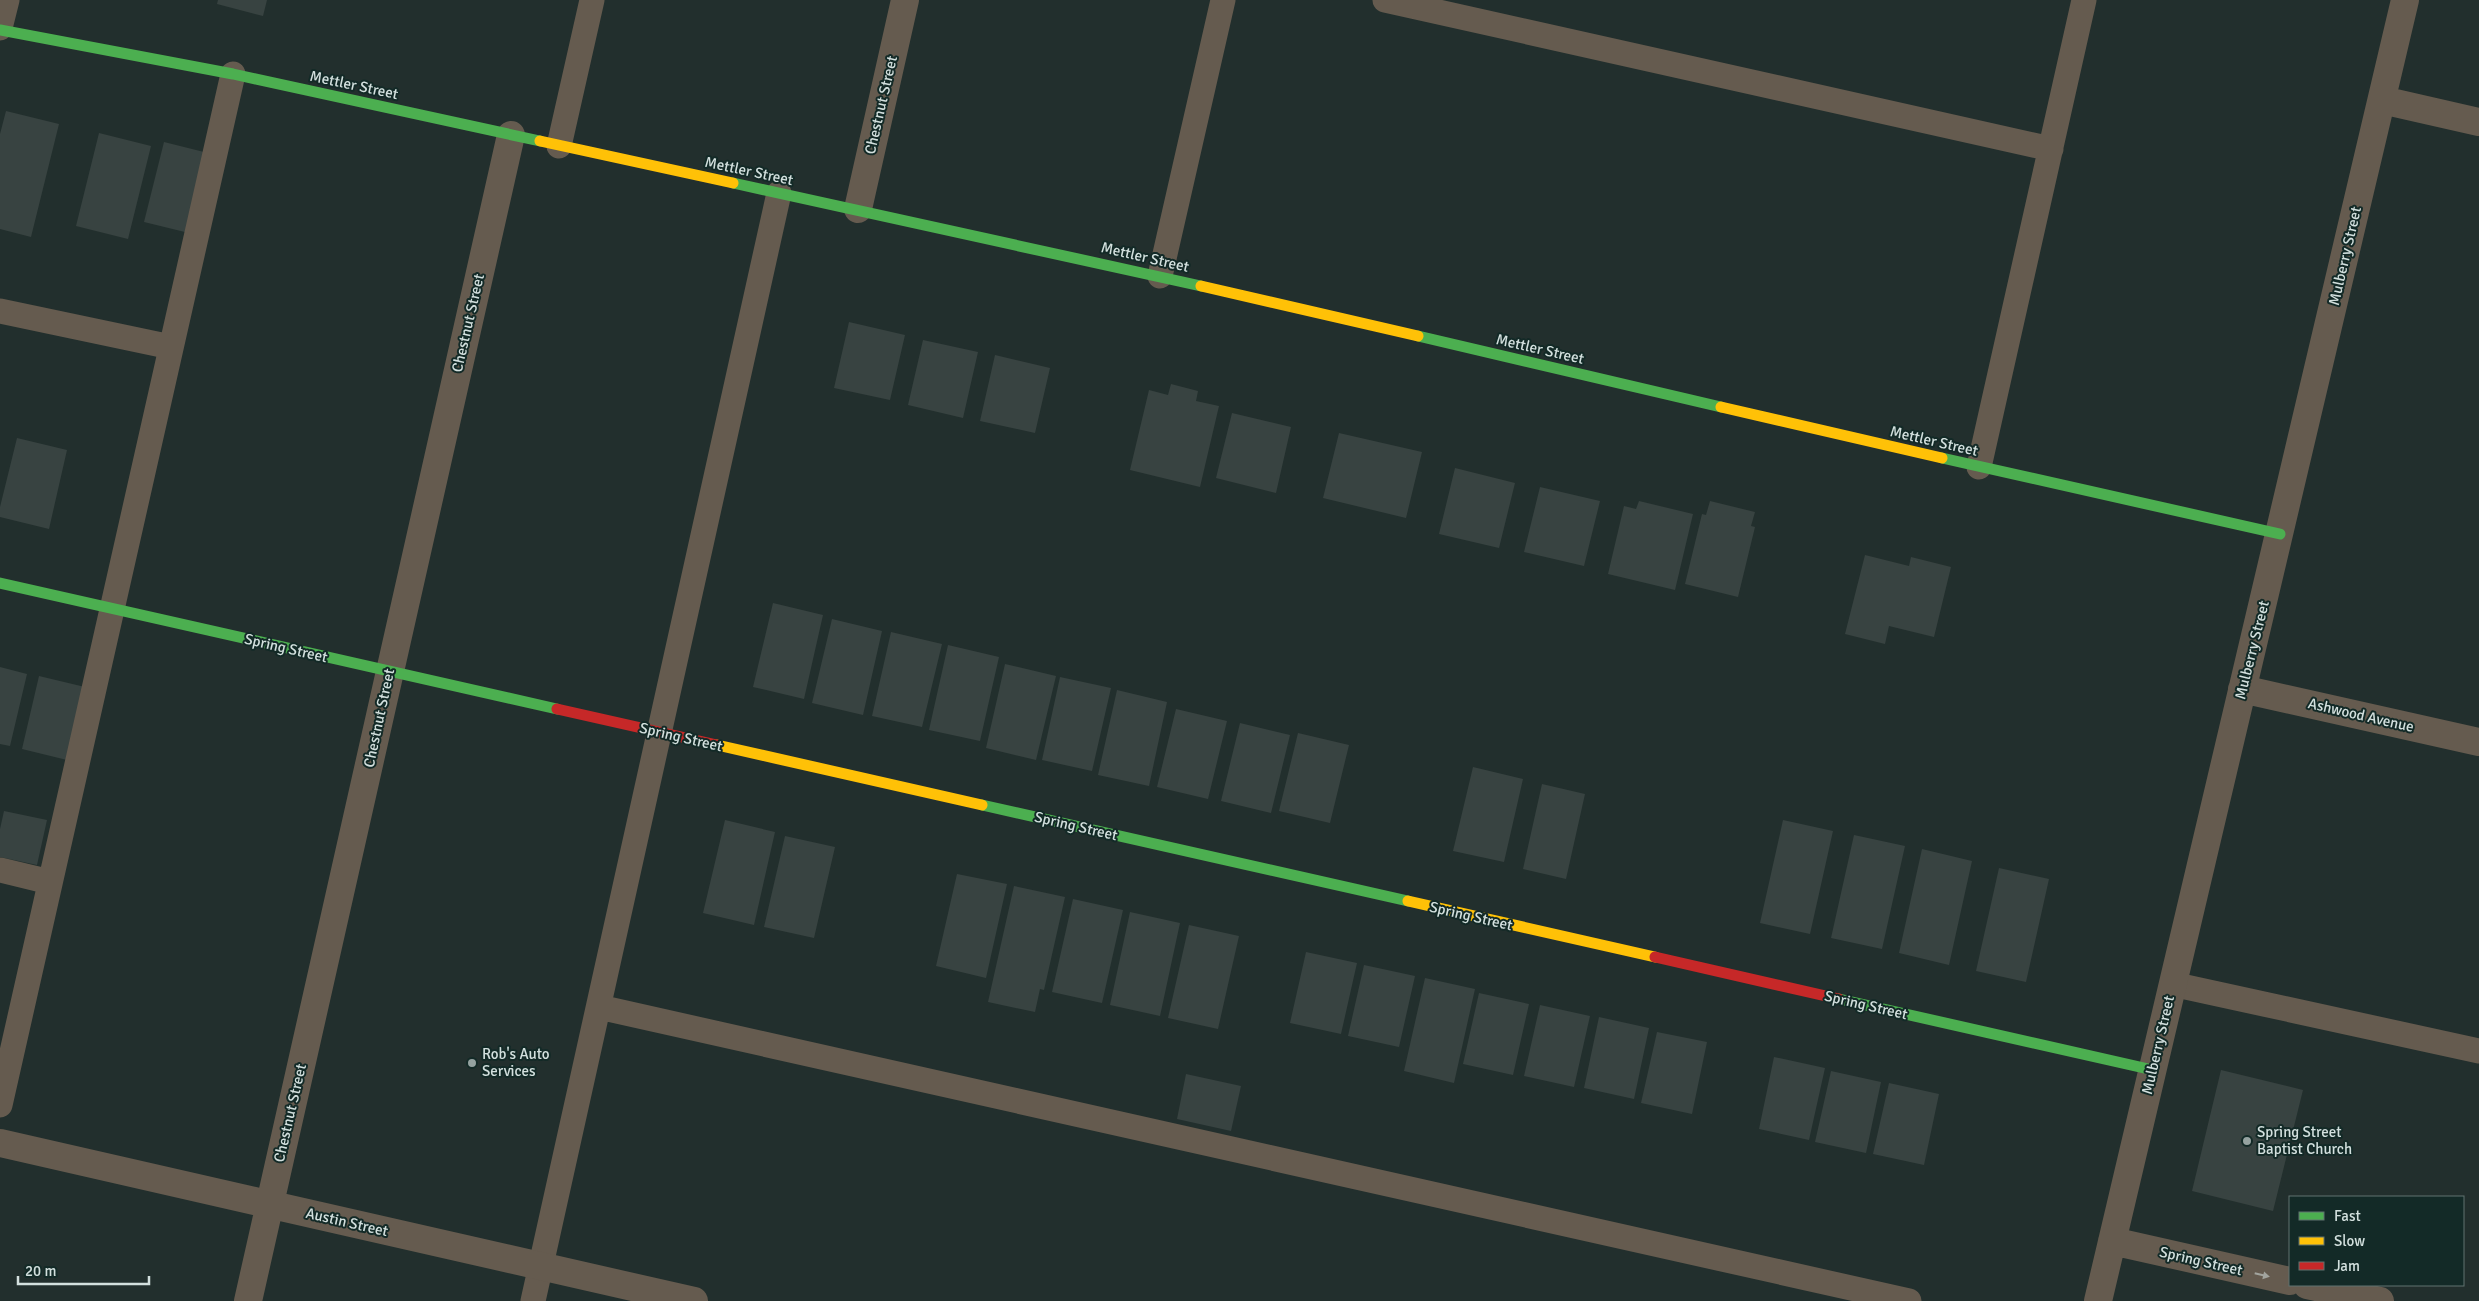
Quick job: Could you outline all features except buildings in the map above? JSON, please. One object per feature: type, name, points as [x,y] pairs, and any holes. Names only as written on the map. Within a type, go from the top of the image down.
[{"type":"street","name":"Chestnut Street","points":[[858,210],[905,0]]},
{"type":"street","name":"Mulberry Street","points":[[2098,1301],[2405,0]]},
{"type":"street","name":"Mettler Street","points":[[0,29],[233,74],[1160,276],[1979,467],[2280,534]]},
{"type":"street","points":[[2382,100],[2479,122]]},
{"type":"street","name":"Chestnut Street","points":[[248,1301],[511,135]]},
{"type":"street","name":"Spring Street","points":[[0,583],[2153,1070]]},
{"type":"street","name":"Ashwood Avenue","points":[[2242,689],[2479,742]]},
{"type":"street","name":"Austin Street","points":[[0,1143],[694,1301]]},
{"type":"street","name":"Spring Street","points":[[2112,1241],[2289,1281]]},
{"type":"street","points":[[2312,1286],[2380,1301]]},
{"type":"lane","points":[[0,29],[6,0]]},
{"type":"lane","points":[[560,146],[592,0]]},
{"type":"lane","points":[[1160,276],[1223,0]]},
{"type":"lane","points":[[1385,0],[2051,149]]},
{"type":"lane","points":[[1979,467],[2084,0]]},
{"type":"lane","points":[[0,1105],[233,74]]},
{"type":"lane","points":[[533,1301],[780,193]]},
{"type":"lane","points":[[0,311],[171,348]]},
{"type":"lane","points":[[0,870],[50,882]]},
{"type":"lane","points":[[2172,984],[2479,1052]]},
{"type":"lane","points":[[598,1007],[1909,1301]]},
{"type":"traffic: fast","points":[[0,30],[233,74],[540,141]]},
{"type":"traffic: fast","points":[[733,183],[1201,286]]},
{"type":"traffic: fast","points":[[1418,336],[1721,407]]},
{"type":"traffic: fast","points":[[1942,458],[2280,534]]},
{"type":"traffic: fast","points":[[0,583],[557,709]]},
{"type":"traffic: fast","points":[[982,805],[1408,901]]},
{"type":"traffic: fast","points":[[1839,999],[2153,1070]]},
{"type":"traffic: slow","points":[[540,141],[733,183]]},
{"type":"traffic: slow","points":[[1201,286],[1418,336]]},
{"type":"traffic: slow","points":[[1721,407],[1942,458]]},
{"type":"traffic: slow","points":[[717,745],[982,805]]},
{"type":"traffic: slow","points":[[1408,901],[1655,957]]},
{"type":"traffic: jam","points":[[557,709],[717,745]]},
{"type":"traffic: jam","points":[[1655,957],[1839,999]]},
{"type":"place","name":"Rob's Auto Services","points":[[472,1063]]},
{"type":"place","name":"Spring Street Baptist Church","points":[[2247,1141]]}]
